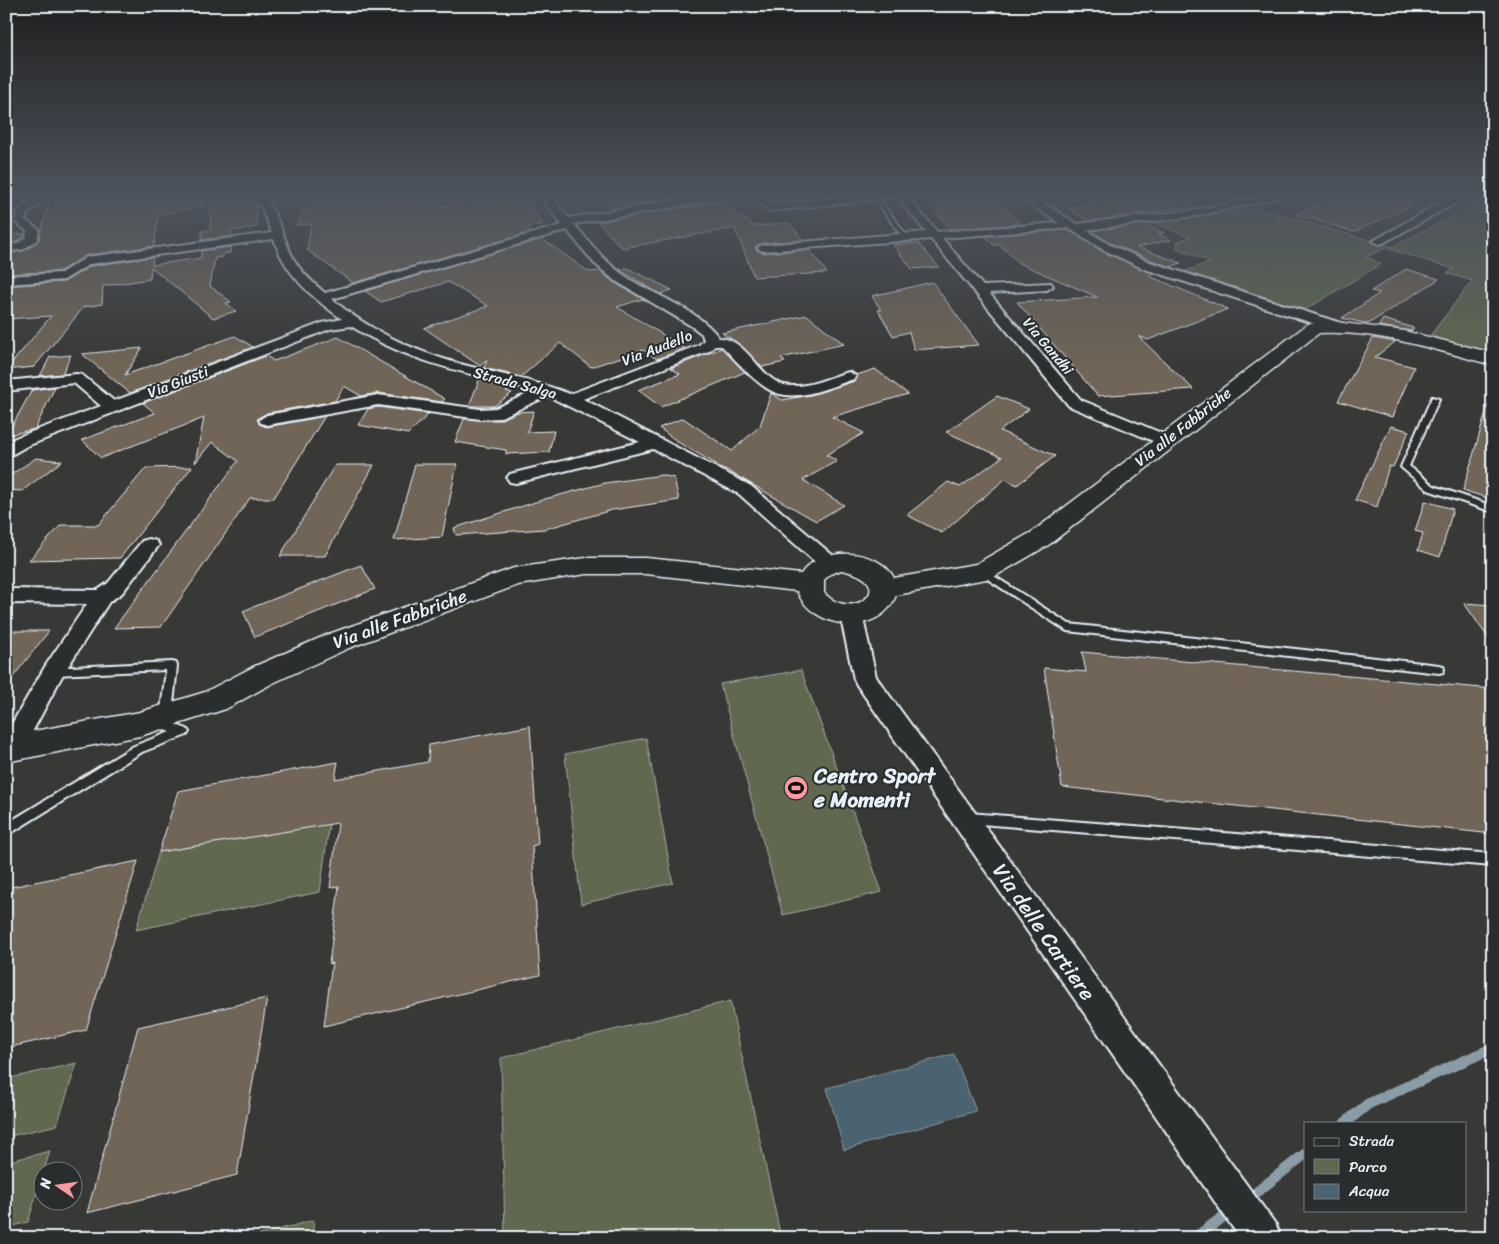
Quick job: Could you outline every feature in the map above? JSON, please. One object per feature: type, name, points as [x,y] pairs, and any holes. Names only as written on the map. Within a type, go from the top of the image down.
[{"type":"street","points":[[6,280],[64,276],[87,262],[151,253]]},
{"type":"street","name":"Strada Salga","points":[[284,253],[297,274],[323,297],[354,321],[408,352],[455,367],[548,390],[570,399],[745,490],[830,564]]},
{"type":"street","points":[[323,297],[470,253]]},
{"type":"street","name":"Via Audello","points":[[570,399],[704,348],[711,342],[712,338],[707,331],[618,276],[592,253]]},
{"type":"street","name":"Via Gandhi","points":[[949,253],[1075,403],[1166,441]]},
{"type":"street","points":[[1121,253],[1171,274],[1339,327]]},
{"type":"street","points":[[980,290],[1047,286]]},
{"type":"street","name":"Via Giusti","points":[[6,453],[20,442],[112,407],[328,326],[354,321]]},
{"type":"street","name":"Via alle Fabbriche","points":[[885,588],[983,572],[1040,538],[1314,328],[1339,327],[1369,331],[1493,358]]},
{"type":"street","points":[[711,342],[726,342],[773,386],[780,390],[798,390],[849,376]]},
{"type":"street","points":[[6,386],[77,378],[112,407]]},
{"type":"street","points":[[267,420],[378,400],[480,414],[499,413],[548,390]]},
{"type":"street","points":[[516,478],[655,444]]},
{"type":"street","points":[[8,748],[102,597],[115,588],[149,544]]},
{"type":"street","points":[[852,563],[870,569],[882,578],[885,588],[884,596],[880,603],[867,611],[851,614],[833,612],[820,605],[813,598],[809,584],[816,571],[830,564],[852,563]]},
{"type":"street","name":"Via alle Fabbriche","points":[[8,748],[140,724],[175,724],[264,675],[339,641],[514,578],[586,566],[646,566],[809,584]]},
{"type":"street","points":[[6,596],[102,597]]},
{"type":"street","name":"Via delle Cartiere","points":[[851,614],[865,679],[1214,1172],[1263,1238]]},
{"type":"lane","points":[[1435,399],[1405,467],[1431,488],[1493,509]]},
{"type":"lane","points":[[983,572],[1067,627],[1439,669]]},
{"type":"lane","points":[[6,831],[175,724],[172,666],[54,672]]},
{"type":"lane","points":[[963,817],[1493,860]]},
{"type":"green space","points":[[1189,253],[1374,253],[1366,257],[1381,264],[1303,311],[1181,273],[1210,262]]},
{"type":"green space","points":[[1402,253],[1493,253],[1493,356],[1426,341],[1472,281],[1447,273],[1454,269]]},
{"type":"green space","name":"Centro Sport e Momenti","points":[[801,670],[882,892],[783,915],[720,684]]},
{"type":"green space","points":[[646,738],[673,883],[581,904],[565,754]]},
{"type":"green space","points":[[329,824],[320,892],[136,930],[159,852]]},
{"type":"green space","points":[[730,1001],[781,1238],[505,1238],[501,1058]]},
{"type":"green space","points":[[77,1063],[57,1125],[6,1137],[6,1079]]},
{"type":"green space","points":[[50,1151],[47,1162],[32,1162],[32,1209],[28,1222],[6,1228],[6,1162]]},
{"type":"green space","points":[[314,1220],[312,1238],[248,1238]]},
{"type":"water","points":[[954,1054],[976,1111],[844,1150],[827,1088]]},
{"type":"building","points":[[101,253],[87,255],[60,271],[6,274],[6,254]]},
{"type":"building","points":[[201,253],[230,253],[223,254],[223,257],[215,258],[210,286],[231,302],[226,303],[236,311],[213,318],[151,267],[150,279],[103,286],[102,304],[84,307],[34,367],[6,370],[51,316],[6,319],[6,286],[64,282],[91,266],[153,257],[152,265],[201,258]]},
{"type":"building","points":[[311,253],[458,253],[353,283]]},
{"type":"building","points":[[494,253],[562,253],[589,272],[600,271],[613,282],[643,299],[617,307],[685,348],[657,359],[643,350],[591,367],[560,343],[521,377],[484,368],[487,360],[480,366],[424,328],[488,306],[448,282],[381,302],[365,291]]},
{"type":"building","points":[[745,253],[812,253],[827,273],[754,277]]},
{"type":"building","points":[[899,253],[927,253],[939,267],[912,269]]},
{"type":"building","points":[[1009,253],[1106,253],[1154,274],[1149,276],[1228,309],[1148,340],[1138,336],[1193,389],[1098,396],[1017,302],[1097,297],[1019,263]]},
{"type":"building","points":[[1135,253],[1154,253],[1181,263],[1171,267]]},
{"type":"building","points":[[627,268],[672,290],[660,294],[619,269]]},
{"type":"building","points":[[1406,269],[1439,279],[1368,324],[1342,318],[1380,293],[1371,291]]},
{"type":"building","points":[[932,282],[979,345],[914,350],[909,332],[893,336],[872,296]]},
{"type":"building","points":[[807,315],[844,344],[781,358],[785,362],[762,367],[738,343],[722,333]]},
{"type":"building","points":[[1383,319],[1414,328],[1411,331],[1379,326]]},
{"type":"building","points":[[235,336],[253,347],[130,393],[82,354],[142,348],[125,375]]},
{"type":"building","points":[[338,337],[445,399],[442,402],[378,393],[361,396],[344,386],[335,401],[267,413],[258,418],[259,424],[267,427],[325,416],[274,498],[250,498],[161,627],[114,628],[238,461],[212,442],[195,463],[204,418],[101,458],[82,440],[155,413],[143,403],[266,356],[274,361]]},
{"type":"building","points":[[1373,338],[1395,342],[1375,357],[1414,367],[1392,417],[1338,401]]},
{"type":"building","points":[[722,348],[745,372],[661,407],[638,390],[680,374],[671,368]]},
{"type":"building","points":[[71,355],[62,374],[40,376],[50,357]]},
{"type":"building","points":[[875,369],[908,394],[832,417],[864,433],[826,455],[837,461],[803,480],[844,505],[816,521],[681,444],[659,428],[683,418],[732,451],[760,426],[771,393],[782,400],[811,395],[855,381],[857,375]]},
{"type":"building","points":[[480,378],[511,386],[506,391],[512,393],[494,406],[469,406]]},
{"type":"building","points":[[55,387],[35,429],[7,435],[32,390]]},
{"type":"building","points":[[997,396],[1029,409],[1000,431],[1055,456],[1017,485],[1005,479],[942,533],[907,515],[948,482],[960,487],[1002,457],[946,432]]},
{"type":"building","points":[[1488,405],[1493,406],[1493,500],[1463,490]]},
{"type":"building","points":[[378,407],[429,414],[408,434],[358,425],[368,409]]},
{"type":"building","points":[[534,411],[527,432],[554,431],[549,452],[506,454],[506,450],[455,442],[464,419],[499,420],[518,412]]},
{"type":"building","points":[[1391,426],[1409,431],[1393,467],[1389,466],[1377,507],[1355,500]]},
{"type":"building","points":[[36,458],[62,461],[22,491],[6,490],[6,478]]},
{"type":"building","points":[[415,464],[457,464],[442,537],[394,540]]},
{"type":"building","points":[[335,465],[374,465],[325,556],[280,556]]},
{"type":"building","points":[[192,467],[120,558],[29,560],[61,525],[98,525],[146,468]]},
{"type":"building","points":[[662,475],[674,478],[679,500],[612,510],[545,529],[456,535],[454,528],[545,499],[605,483]]},
{"type":"building","points":[[1425,501],[1453,509],[1440,557],[1418,550],[1423,533],[1415,531]]},
{"type":"building","points":[[361,565],[375,589],[255,637],[243,611]]},
{"type":"building","points":[[1464,603],[1493,605],[1493,645]]},
{"type":"building","points":[[6,631],[49,631],[6,686]]},
{"type":"building","points":[[1082,652],[1493,689],[1493,834],[1062,787],[1044,668],[1086,672]]},
{"type":"building","points":[[530,726],[538,844],[532,846],[540,975],[324,1026],[332,963],[329,964],[339,886],[330,888],[338,823],[159,852],[178,791],[338,762],[335,779],[428,762],[429,745]]},
{"type":"building","points":[[138,861],[86,1030],[6,1048],[6,888]]},
{"type":"building","points":[[267,998],[237,1175],[87,1213],[138,1027]]},
{"type":"waterway","points":[[1346,1122],[1368,1104],[1493,1048]]},
{"type":"waterway","points":[[1248,1199],[1304,1155]]},
{"type":"waterway","points":[[1195,1238],[1231,1211]]},
{"type":"place","name":"Centro Sport e Momenti","points":[[796,788]]}]
